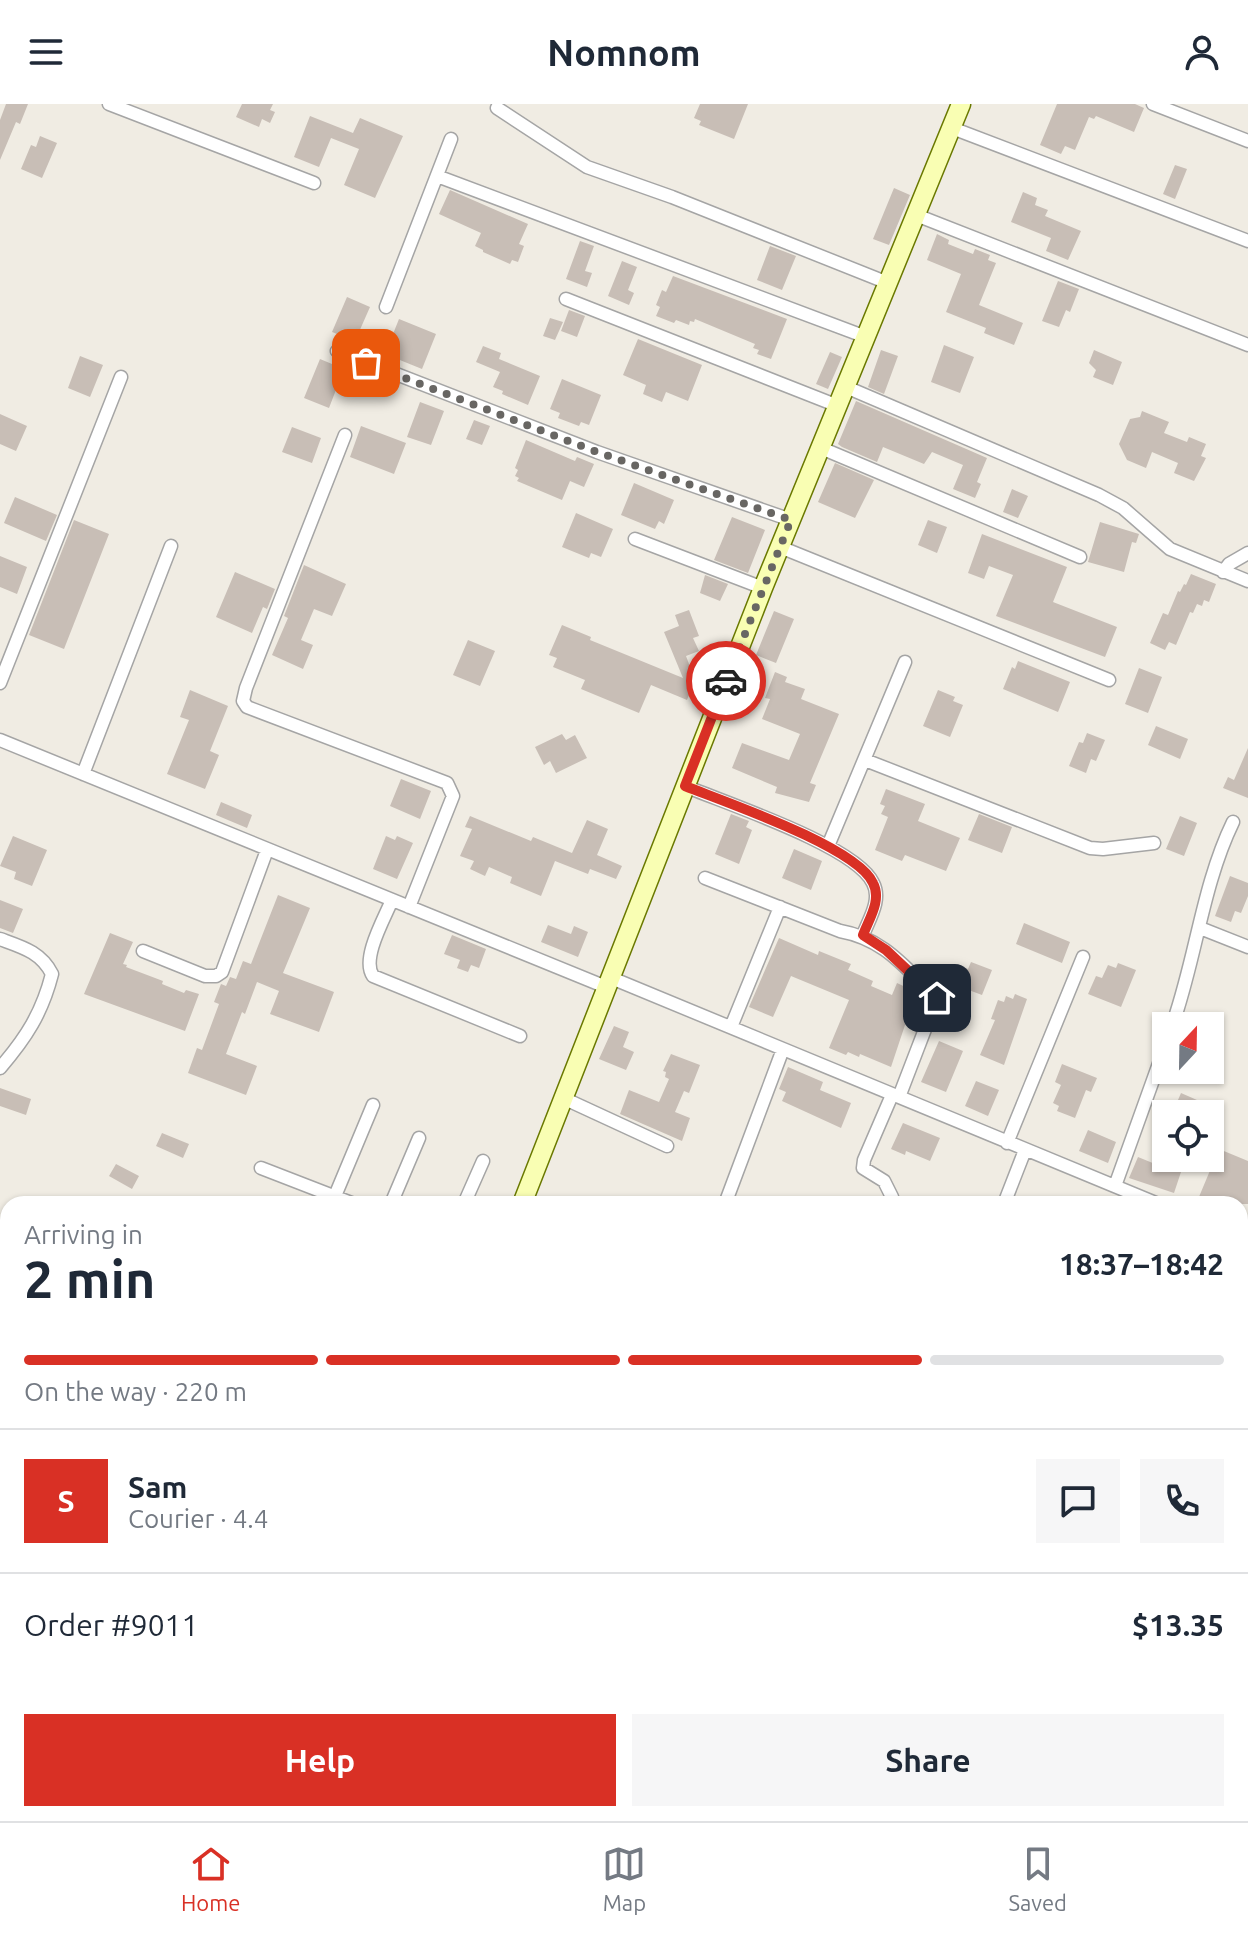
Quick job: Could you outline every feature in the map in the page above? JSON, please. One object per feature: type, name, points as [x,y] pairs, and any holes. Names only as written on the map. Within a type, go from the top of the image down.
[{"type":"main road","points":[[525,1196],[763,588],[961,104]]},
{"type":"street","points":[[109,104],[314,183]]},
{"type":"street","points":[[1153,104],[1248,141]]},
{"type":"street","points":[[497,108],[587,167],[701,208],[888,283]]},
{"type":"street","points":[[952,128],[1248,241]]},
{"type":"street","points":[[386,307],[451,139]]},
{"type":"street","points":[[437,176],[866,337]]},
{"type":"street","points":[[916,215],[1248,345]]},
{"type":"street","points":[[566,299],[838,406]]},
{"type":"street","points":[[337,351],[597,452],[791,520]]},
{"type":"street","points":[[0,683],[121,377]]},
{"type":"street","points":[[846,387],[1099,495],[1123,508],[1170,549],[1248,581]]},
{"type":"street","points":[[345,435],[243,701],[247,707],[451,787],[453,796],[409,907]]},
{"type":"street","points":[[821,448],[1080,557]]},
{"type":"street","points":[[635,539],[763,588]]},
{"type":"street","points":[[83,774],[171,546]]},
{"type":"street","points":[[780,547],[1109,680]]},
{"type":"street","points":[[1223,572],[1229,564],[1248,553]]},
{"type":"street","points":[[828,846],[905,662]]},
{"type":"street","points":[[0,740],[409,907],[731,1027],[1139,1196]]},
{"type":"street","points":[[865,760],[1090,848],[1154,843]]},
{"type":"street","points":[[685,786],[828,846],[856,863],[873,882],[876,904],[863,935]]},
{"type":"street","points":[[1177,1012],[1186,989],[1216,863],[1233,822]]},
{"type":"street","points":[[143,951],[205,976],[216,976],[222,972],[267,850]]},
{"type":"street","points":[[705,878],[840,931],[863,935],[886,950],[937,998],[864,1160],[863,1168],[884,1181],[892,1196]]},
{"type":"street","points":[[392,900],[370,955],[368,969],[373,976],[520,1036]]},
{"type":"street","points":[[731,1027],[780,907]]},
{"type":"street","points":[[1200,928],[1248,947]]},
{"type":"street","points":[[0,939],[44,959],[52,974],[46,996],[27,1036],[0,1068]]},
{"type":"street","points":[[1007,1143],[1083,957]]},
{"type":"street","points":[[728,1196],[783,1049]]},
{"type":"street","points":[[1115,1186],[1152,1083]]},
{"type":"street","points":[[563,1098],[667,1146]]},
{"type":"street","points":[[261,1168],[335,1196],[373,1105]]},
{"type":"street","points":[[394,1196],[419,1138]]},
{"type":"street","points":[[1007,1196],[1025,1150]]},
{"type":"street","points":[[468,1196],[483,1161]]},
{"type":"building","points":[[6,104],[28,104],[20,124],[16,122],[0,160],[0,120]]},
{"type":"building","points":[[242,104],[273,104],[270,110],[275,112],[270,123],[262,119],[259,127],[236,117]]},
{"type":"building","points":[[700,104],[748,104],[734,139],[699,125],[701,121],[694,118]]},
{"type":"building","points":[[1057,104],[1135,104],[1144,108],[1134,132],[1096,116],[1094,119],[1089,117],[1075,150],[1065,146],[1061,154],[1040,145]]},
{"type":"building","points":[[310,116],[353,133],[360,118],[403,136],[375,198],[344,185],[359,149],[331,138],[319,167],[294,157]]},
{"type":"building","points":[[40,136],[57,143],[42,178],[21,169],[31,145],[36,147]]},
{"type":"building","points":[[1175,165],[1187,169],[1175,199],[1163,194]]},
{"type":"building","points":[[894,188],[910,195],[889,245],[873,239]]},
{"type":"building","points":[[450,190],[528,224],[519,244],[524,246],[518,262],[512,260],[510,264],[483,252],[475,246],[481,233],[439,214]]},
{"type":"building","points":[[1023,192],[1037,198],[1035,205],[1048,210],[1045,216],[1081,231],[1068,260],[1046,251],[1051,238],[1011,222]]},
{"type":"building","points":[[937,234],[949,240],[948,244],[973,254],[975,249],[990,255],[988,260],[996,263],[979,305],[1023,323],[1014,345],[984,333],[986,328],[946,312],[961,274],[927,260]]},
{"type":"building","points":[[580,241],[594,246],[585,271],[592,273],[587,287],[566,279]]},
{"type":"building","points":[[770,246],[796,256],[782,290],[757,280]]},
{"type":"building","points":[[622,261],[637,267],[628,290],[634,293],[629,305],[608,296]]},
{"type":"building","points":[[673,276],[787,319],[771,359],[757,354],[759,350],[753,348],[755,344],[695,319],[689,325],[656,316],[660,307],[656,305],[662,290],[666,292]]},
{"type":"building","points":[[1058,281],[1079,289],[1070,312],[1066,310],[1059,327],[1042,321]]},
{"type":"building","points":[[347,297],[370,307],[355,341],[332,332]]},
{"type":"building","points":[[569,310],[585,316],[577,337],[561,331]]},
{"type":"building","points":[[550,318],[563,322],[555,340],[543,336]]},
{"type":"building","points":[[399,319],[436,334],[422,369],[385,354]]},
{"type":"building","points":[[638,339],[702,365],[688,401],[666,392],[662,402],[643,394],[646,385],[623,375]]},
{"type":"building","points":[[944,345],[974,357],[960,393],[931,382]]},
{"type":"building","points":[[483,346],[501,353],[499,359],[540,376],[528,405],[493,387],[500,372],[476,362]]},
{"type":"building","points":[[881,350],[898,356],[884,394],[868,387]]},
{"type":"building","points":[[1094,350],[1122,362],[1113,385],[1093,377],[1096,370],[1089,363]]},
{"type":"building","points":[[830,352],[842,357],[828,389],[816,384]]},
{"type":"building","points":[[80,356],[103,365],[90,397],[68,388]]},
{"type":"building","points":[[320,359],[344,369],[329,408],[304,398]]},
{"type":"building","points":[[562,379],[601,395],[589,425],[581,422],[579,426],[558,418],[560,413],[550,409]]},
{"type":"building","points":[[856,401],[987,458],[977,482],[981,484],[975,498],[953,489],[963,465],[932,452],[924,464],[883,447],[877,462],[838,444]]},
{"type":"building","points":[[420,402],[444,411],[431,445],[407,437]]},
{"type":"building","points":[[1142,411],[1169,422],[1164,433],[1187,442],[1189,437],[1206,444],[1201,456],[1206,458],[1194,481],[1174,473],[1178,463],[1152,452],[1146,468],[1127,460],[1119,444],[1130,419],[1140,417]]},
{"type":"building","points":[[0,414],[27,426],[16,451],[0,444]]},
{"type":"building","points":[[474,420],[490,426],[482,445],[466,439]]},
{"type":"building","points":[[361,426],[406,443],[394,474],[350,457]]},
{"type":"building","points":[[292,427],[321,438],[312,463],[282,452]]},
{"type":"building","points":[[526,440],[575,461],[577,457],[594,464],[584,487],[570,481],[562,500],[517,481],[519,478],[515,476],[518,470],[515,468]]},
{"type":"building","points":[[835,463],[874,480],[855,518],[818,502]]},
{"type":"building","points":[[634,483],[674,500],[664,524],[659,521],[655,529],[621,515]]},
{"type":"building","points":[[1012,489],[1028,496],[1018,518],[1003,512]]},
{"type":"building","points":[[15,497],[57,515],[46,541],[4,523]]},
{"type":"building","points":[[576,513],[613,529],[601,557],[591,553],[589,558],[562,547]]},
{"type":"building","points":[[732,517],[765,530],[748,573],[714,560]]},
{"type":"building","points":[[74,520],[109,534],[64,649],[29,635]]},
{"type":"building","points":[[928,520],[947,527],[937,553],[918,545]]},
{"type":"building","points":[[1100,522],[1139,534],[1136,543],[1132,542],[1124,572],[1088,562]]},
{"type":"building","points":[[982,534],[1067,567],[1053,602],[1117,627],[1105,657],[996,616],[1013,575],[989,566],[984,579],[968,573]]},
{"type":"building","points":[[0,556],[27,567],[17,594],[0,587]]},
{"type":"building","points":[[304,565],[346,584],[332,616],[314,609],[301,640],[313,645],[303,669],[272,655],[288,618],[284,616]]},
{"type":"building","points":[[235,572],[275,589],[252,633],[216,617]]},
{"type":"building","points":[[1191,574],[1216,584],[1209,602],[1204,600],[1202,606],[1197,604],[1193,613],[1190,612],[1176,645],[1169,642],[1165,650],[1150,643],[1163,613],[1168,615],[1178,591],[1186,585]]},
{"type":"building","points":[[705,575],[728,584],[720,601],[700,593]]},
{"type":"building","points":[[689,610],[699,636],[693,638],[699,651],[686,656],[695,680],[691,681],[694,682],[687,700],[651,685],[639,713],[581,689],[585,680],[553,667],[557,658],[549,655],[562,625],[591,637],[590,640],[683,678],[664,632],[679,626],[675,615]]},
{"type":"building","points":[[774,611],[794,619],[776,663],[756,655]]},
{"type":"building","points":[[468,640],[495,651],[480,686],[453,675]]},
{"type":"building","points":[[1018,661],[1070,682],[1058,712],[1003,689],[1012,667],[1015,669]]},
{"type":"building","points":[[1139,668],[1162,677],[1148,713],[1125,704]]},
{"type":"building","points":[[775,672],[787,677],[785,682],[805,689],[801,699],[839,714],[810,783],[816,785],[809,802],[775,793],[777,787],[732,768],[742,743],[789,760],[800,734],[762,719],[770,699],[765,698]]},
{"type":"building","points":[[190,690],[228,706],[210,751],[219,755],[205,789],[167,774],[189,720],[180,717]]},
{"type":"building","points":[[938,690],[955,697],[953,701],[963,705],[950,737],[923,726]]},
{"type":"building","points":[[1156,726],[1188,739],[1180,759],[1148,745]]},
{"type":"building","points":[[1087,733],[1105,740],[1096,761],[1091,759],[1086,773],[1069,766],[1079,742],[1083,743]]},
{"type":"building","points":[[562,734],[566,740],[575,735],[587,758],[556,773],[550,761],[544,765],[535,747]]},
{"type":"building","points":[[1248,748],[1248,798],[1223,788],[1228,777],[1234,780]]},
{"type":"building","points":[[401,779],[431,791],[420,819],[390,806]]},
{"type":"building","points":[[886,789],[925,804],[918,821],[960,838],[946,871],[905,855],[902,861],[875,850],[888,817],[881,814],[885,806],[880,804]]},
{"type":"building","points":[[221,802],[252,815],[247,828],[216,815]]},
{"type":"building","points":[[731,814],[749,821],[746,827],[752,830],[739,864],[715,854]]},
{"type":"building","points":[[979,814],[1012,827],[1002,853],[968,840]]},
{"type":"building","points":[[470,816],[531,841],[533,837],[572,853],[587,820],[608,829],[597,855],[622,866],[616,879],[590,869],[588,874],[555,861],[541,896],[510,883],[512,877],[489,867],[485,876],[470,869],[474,861],[460,856],[472,829],[465,827]]},
{"type":"building","points":[[1180,816],[1197,823],[1184,856],[1166,849]]},
{"type":"building","points":[[13,836],[47,850],[32,886],[14,879],[16,872],[0,866]]},
{"type":"building","points":[[386,836],[395,840],[397,836],[413,843],[397,879],[373,869]]},
{"type":"building","points":[[794,849],[822,861],[811,890],[782,878]]},
{"type":"building","points":[[1230,876],[1248,883],[1248,896],[1241,913],[1235,911],[1231,922],[1215,916]]},
{"type":"building","points":[[278,895],[310,908],[283,973],[334,992],[319,1032],[270,1014],[279,991],[257,982],[226,1054],[257,1066],[246,1095],[188,1073],[197,1048],[202,1050],[219,1004],[214,1002],[221,984],[226,986],[230,977],[236,979],[243,961],[251,964]]},
{"type":"building","points":[[0,900],[23,909],[13,933],[0,928]]},
{"type":"building","points":[[1024,923],[1070,942],[1062,963],[1016,944]]},
{"type":"building","points":[[548,925],[571,934],[574,926],[588,932],[578,957],[541,942]]},
{"type":"building","points":[[110,933],[133,942],[123,964],[126,967],[184,993],[186,990],[199,994],[185,1031],[84,994]]},
{"type":"building","points":[[452,935],[486,949],[479,968],[471,965],[468,972],[457,968],[460,960],[444,954]]},
{"type":"building","points":[[779,938],[818,955],[819,951],[851,964],[848,970],[873,981],[871,986],[892,995],[897,983],[925,999],[915,1022],[907,1019],[891,1067],[860,1054],[859,1057],[848,1052],[846,1055],[829,1048],[849,1000],[791,976],[773,1017],[749,1007]]},
{"type":"building","points":[[971,962],[992,970],[982,995],[966,989],[968,984],[957,980],[963,967],[968,969]]},
{"type":"building","points":[[1118,963],[1136,970],[1121,1007],[1088,994],[1096,976],[1102,978],[1108,965],[1116,968]]},
{"type":"building","points":[[1015,994],[1027,999],[1004,1065],[980,1055],[995,1020],[991,1019],[998,1000],[1004,1002],[1006,996],[1013,999]]},
{"type":"building","points":[[614,1026],[629,1032],[623,1047],[634,1052],[626,1070],[599,1059]]},
{"type":"building","points":[[939,1041],[963,1051],[946,1092],[921,1082]]},
{"type":"building","points":[[671,1054],[700,1065],[689,1093],[684,1091],[675,1112],[690,1118],[682,1141],[620,1114],[629,1090],[659,1102],[669,1079],[663,1071]]},
{"type":"building","points":[[1062,1064],[1097,1078],[1091,1092],[1086,1090],[1075,1118],[1057,1111],[1059,1106],[1053,1103],[1061,1085],[1055,1082]]},
{"type":"building","points":[[788,1067],[823,1082],[820,1090],[851,1103],[841,1128],[782,1101],[786,1092],[779,1089]]},
{"type":"building","points":[[976,1081],[999,1090],[988,1116],[965,1106]]},
{"type":"building","points":[[0,1088],[31,1099],[26,1115],[0,1106]]},
{"type":"building","points":[[1181,1093],[1197,1100],[1178,1100]]},
{"type":"building","points":[[903,1123],[940,1138],[930,1161],[906,1151],[905,1155],[891,1149]]},
{"type":"building","points":[[1088,1130],[1116,1142],[1108,1163],[1079,1151]]},
{"type":"building","points":[[162,1133],[189,1144],[183,1158],[156,1146]]},
{"type":"building","points":[[1224,1151],[1248,1161],[1248,1196],[1199,1196],[1209,1172],[1224,1172]]},
{"type":"building","points":[[1138,1157],[1152,1163],[1152,1172],[1181,1172],[1174,1193],[1129,1178]]},
{"type":"building","points":[[116,1164],[139,1176],[132,1189],[109,1176]]},
{"type":"way so far","points":[[366,363],[597,452],[791,520],[726,681]]},
{"type":"route","points":[[726,681],[685,786],[828,846],[856,863],[873,882],[876,892],[876,904],[863,935],[886,950],[937,998]]}]
